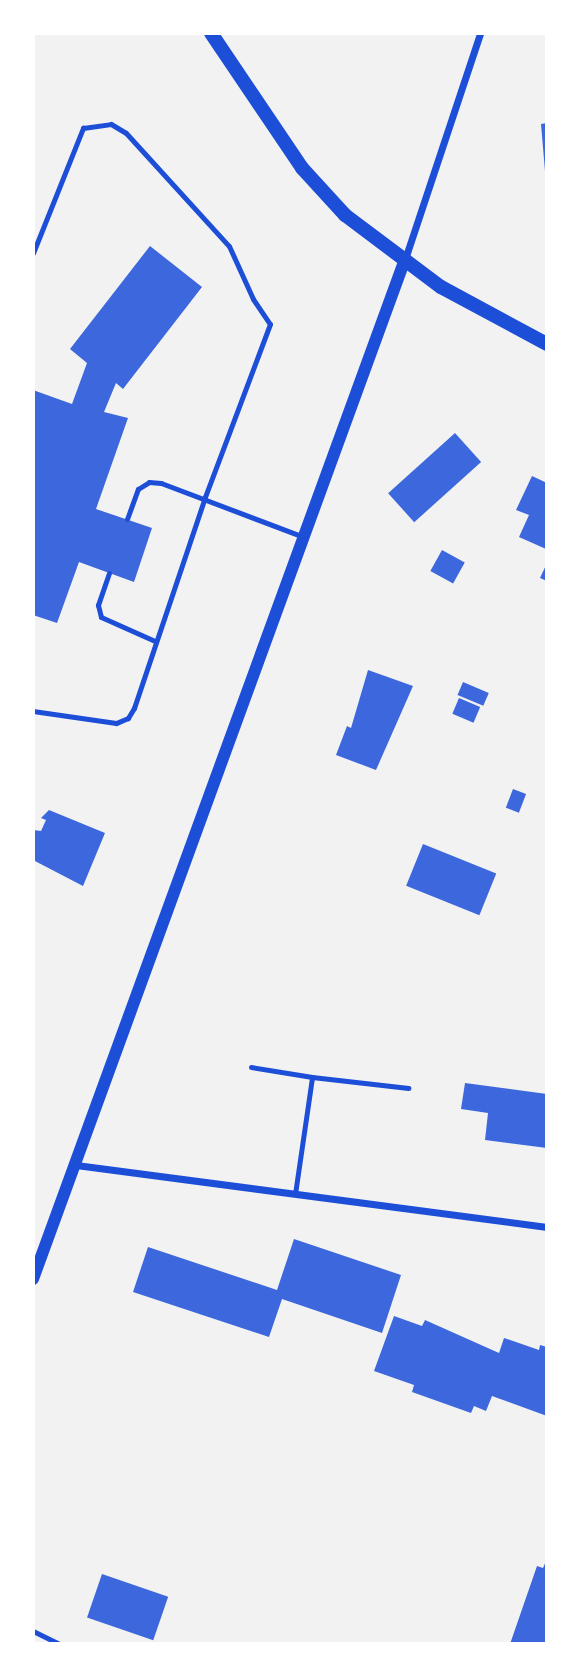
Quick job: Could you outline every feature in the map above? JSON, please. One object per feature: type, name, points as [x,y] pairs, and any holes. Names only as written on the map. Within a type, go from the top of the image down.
[{"type":"main road","points":[[211,33],[302,168],[345,215],[441,288],[547,344]]},
{"type":"street","points":[[33,1279],[404,262],[480,33]]},
{"type":"street","points":[[76,1164],[547,1227]]},
{"type":"lane","points":[[33,253],[83,128],[95,123],[111,124],[126,133],[229,246],[253,299],[270,324],[205,497],[128,718],[116,723],[33,711]]},
{"type":"lane","points":[[127,520],[138,489],[149,482],[205,497],[304,537]]},
{"type":"lane","points":[[109,573],[98,605],[102,617],[155,641]]},
{"type":"lane","points":[[251,1068],[408,1088]]},
{"type":"lane","points":[[295,1194],[312,1077]]},
{"type":"lane","points":[[33,1631],[60,1644]]},
{"type":"building","points":[[547,123],[547,171],[545,171],[541,124]]},
{"type":"building","points":[[150,246],[202,287],[123,389],[116,383],[104,412],[128,418],[96,509],[152,528],[134,582],[79,562],[57,623],[33,615],[33,390],[72,404],[87,363],[70,349]]},
{"type":"building","points":[[455,433],[481,462],[414,522],[388,493]]},
{"type":"building","points":[[532,476],[547,483],[547,556],[546,549],[519,537],[529,515],[516,510]]},
{"type":"building","points":[[442,550],[465,563],[453,584],[430,571]]},
{"type":"building","points":[[547,563],[547,581],[540,578]]},
{"type":"building","points":[[368,670],[413,686],[376,770],[336,755],[347,726],[351,728]]},
{"type":"building","points":[[463,682],[489,693],[483,706],[458,695]]},
{"type":"building","points":[[459,698],[480,707],[474,723],[452,714]]},
{"type":"building","points":[[513,789],[526,794],[519,813],[506,808]]},
{"type":"building","points":[[49,810],[105,833],[83,886],[33,860],[33,830],[41,831],[46,820],[41,818]]},
{"type":"building","points":[[423,844],[496,874],[479,915],[406,886]]},
{"type":"building","points":[[465,1083],[547,1094],[547,1148],[485,1140],[488,1113],[461,1109]]},
{"type":"building","points":[[294,1239],[401,1275],[382,1333],[282,1299],[269,1337],[133,1292],[148,1247],[277,1290]]},
{"type":"building","points":[[394,1316],[422,1326],[425,1320],[499,1353],[504,1338],[539,1350],[540,1345],[547,1347],[547,1416],[492,1396],[486,1411],[474,1406],[471,1413],[412,1392],[414,1385],[374,1371]]},
{"type":"building","points":[[547,1559],[547,1644],[510,1644],[537,1566],[543,1568]]},
{"type":"building","points":[[102,1574],[168,1597],[153,1640],[87,1617]]}]
